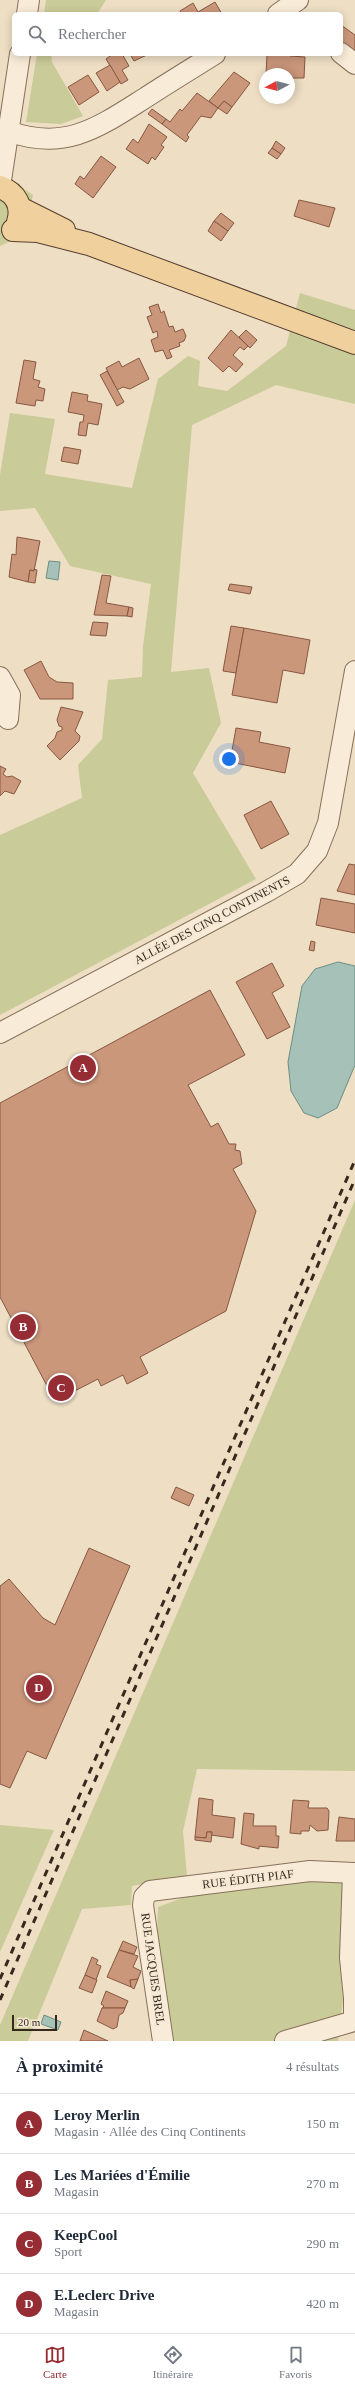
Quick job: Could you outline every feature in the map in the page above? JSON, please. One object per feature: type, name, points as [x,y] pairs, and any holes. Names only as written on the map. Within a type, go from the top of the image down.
[{"type":"main road","points":[[0,187],[13,194],[20,208],[20,216],[7,234]]},
{"type":"main road","points":[[20,208],[89,244]]},
{"type":"main road","points":[[7,234],[38,231],[89,244],[355,343]]},
{"type":"street","points":[[27,12],[29,0]]},
{"type":"street","points":[[343,55],[355,64]]},
{"type":"street","points":[[0,187],[20,56]]},
{"type":"street","points":[[8,131],[51,139],[73,136],[96,128],[212,56]]},
{"type":"street","name":"ALLÉE DES CINQ CONTINENTS","points":[[0,1033],[266,892],[296,874],[317,851],[328,823],[355,671]]},
{"type":"street","points":[[0,677],[10,695],[8,719]]},
{"type":"street","name":"RUE ÉDITH PIAF","points":[[144,1897],[150,1891],[310,1871],[354,1873]]},
{"type":"street","points":[[285,2041],[314,2030],[354,2021],[354,1998],[350,1958],[354,1873]]},
{"type":"street","name":"RUE JACQUES BREL","points":[[144,1897],[163,2041]]},
{"type":"green space","points":[[46,0],[106,0],[98,12],[44,12]]},
{"type":"green space","points":[[37,56],[51,56],[52,62],[83,116],[61,124],[26,122]]},
{"type":"green space","points":[[0,180],[12,181],[33,195],[23,235],[0,246]]},
{"type":"green space","points":[[300,293],[355,310],[355,404],[276,385],[192,425],[171,672],[209,668],[221,723],[193,773],[256,879],[0,1015],[0,835],[82,798],[78,765],[102,739],[108,680],[142,677],[143,647],[151,584],[70,566],[35,508],[0,511],[0,475],[10,413],[55,419],[45,474],[132,488],[158,379],[188,356],[200,361],[198,386],[227,391],[286,346]]},
{"type":"green space","points":[[355,1200],[355,1771],[197,1769],[183,1831],[187,1876],[132,1886],[131,1905],[82,1909],[28,2041],[0,2041],[0,2025]]},
{"type":"green space","points":[[0,1825],[54,1830],[0,1952]]},
{"type":"green space","points":[[343,1876],[343,1999],[338,2041],[172,2041],[157,1934],[158,1907],[215,1886]]},
{"type":"shaded area","points":[[49,561],[60,562],[58,580],[46,578]]},
{"type":"shaded area","points":[[338,962],[355,966],[355,1065],[337,1108],[318,1118],[304,1113],[291,1091],[288,1062],[302,986],[315,969]]},
{"type":"shaded area","points":[[44,2015],[61,2022],[58,2030],[41,2024]]},
{"type":"building","points":[[215,2],[221,12],[198,12]]},
{"type":"building","points":[[193,3],[198,12],[180,12],[180,11]]},
{"type":"building","points":[[343,26],[355,35],[355,52],[343,43]]},
{"type":"building","points":[[110,56],[123,56],[129,66],[122,70],[128,80],[121,84],[106,59]]},
{"type":"building","points":[[131,56],[145,56],[134,61]]},
{"type":"building","points":[[267,56],[305,57],[304,78],[295,78],[295,68],[266,68]]},
{"type":"building","points":[[110,65],[120,82],[107,91],[96,73]]},
{"type":"building","points":[[234,72],[250,83],[232,107],[224,101],[218,108],[209,101]]},
{"type":"building","points":[[88,75],[99,92],[79,105],[68,87]]},
{"type":"building","points":[[197,93],[218,108],[211,118],[201,116],[187,135],[189,137],[186,142],[162,124],[166,119],[170,122],[180,109],[182,111]]},
{"type":"building","points":[[224,101],[232,107],[227,114],[218,108]]},
{"type":"building","points":[[152,109],[166,119],[162,124],[148,114]]},
{"type":"building","points":[[149,124],[167,137],[161,145],[164,147],[155,160],[152,157],[148,164],[126,149],[133,139],[138,143]]},
{"type":"building","points":[[276,141],[285,148],[281,154],[272,148]]},
{"type":"building","points":[[272,148],[281,154],[277,159],[268,153]]},
{"type":"building","points":[[101,156],[116,167],[93,198],[75,184],[80,176],[84,179]]},
{"type":"building","points":[[299,200],[335,208],[329,227],[294,216]]},
{"type":"building","points":[[221,213],[234,223],[228,231],[214,221]]},
{"type":"building","points":[[214,221],[228,231],[221,241],[208,231]]},
{"type":"building","points":[[158,304],[161,313],[164,311],[169,327],[173,326],[175,332],[183,329],[186,336],[184,341],[179,343],[180,346],[169,350],[172,357],[167,359],[163,350],[155,352],[151,340],[158,337],[157,331],[153,333],[147,317],[152,315],[149,307]]},
{"type":"building","points":[[231,330],[248,346],[244,350],[240,347],[233,355],[243,364],[236,372],[229,366],[223,372],[208,358]]},
{"type":"building","points":[[246,330],[257,340],[250,348],[239,337]]},
{"type":"building","points":[[139,358],[149,379],[130,389],[123,387],[117,390],[106,368],[119,361],[122,367]]},
{"type":"building","points":[[24,360],[36,362],[33,379],[40,381],[38,387],[45,389],[43,401],[36,400],[35,406],[16,403]]},
{"type":"building","points":[[107,371],[124,402],[117,406],[100,375]]},
{"type":"building","points":[[72,392],[88,395],[87,401],[102,404],[98,425],[88,423],[86,436],[78,435],[80,422],[83,422],[84,415],[68,412]]},
{"type":"building","points":[[64,447],[81,450],[78,464],[61,461]]},
{"type":"building","points":[[17,537],[40,541],[34,571],[30,570],[28,582],[9,577],[12,554],[16,555]]},
{"type":"building","points":[[34,569],[37,570],[35,583],[28,582],[30,570],[34,571]]},
{"type":"building","points":[[102,575],[111,576],[106,603],[129,607],[127,616],[94,615]]},
{"type":"building","points":[[230,584],[252,587],[250,594],[228,590]]},
{"type":"building","points":[[129,607],[133,608],[132,617],[127,616]]},
{"type":"building","points":[[93,622],[108,623],[106,636],[90,635]]},
{"type":"building","points":[[231,626],[244,628],[236,673],[223,671]]},
{"type":"building","points":[[244,628],[310,640],[304,674],[283,670],[277,703],[232,695]]},
{"type":"building","points":[[41,661],[49,677],[57,682],[73,683],[73,699],[40,699],[24,670]]},
{"type":"building","points":[[61,707],[83,712],[75,731],[80,736],[79,741],[60,760],[47,746],[55,738],[57,732],[62,730],[62,727],[59,726],[57,720]]},
{"type":"building","points":[[236,728],[261,732],[259,742],[290,748],[285,773],[230,762]]},
{"type":"building","points":[[0,766],[6,769],[3,774],[7,777],[12,776],[21,781],[14,794],[5,791],[0,796]]},
{"type":"building","points":[[271,801],[289,834],[261,849],[244,815]]},
{"type":"building","points":[[349,864],[355,865],[355,895],[337,891]]},
{"type":"building","points":[[321,898],[355,904],[355,933],[316,925]]},
{"type":"building","points":[[311,941],[315,942],[314,951],[309,950]]},
{"type":"building","points":[[272,963],[284,986],[272,993],[290,1027],[267,1039],[236,982]]},
{"type":"building","points":[[210,990],[245,1055],[188,1085],[211,1127],[218,1123],[229,1144],[236,1144],[235,1150],[240,1151],[242,1164],[233,1169],[256,1211],[226,1311],[140,1357],[148,1373],[127,1384],[123,1375],[101,1386],[98,1379],[55,1401],[0,1297],[0,1103]]},
{"type":"building","points":[[176,1487],[194,1495],[189,1506],[171,1498]]},
{"type":"building","points":[[89,1548],[130,1566],[46,1759],[27,1751],[10,1788],[0,1784],[0,1586],[9,1579],[43,1618],[55,1625]]},
{"type":"building","points":[[199,1798],[213,1800],[212,1815],[235,1818],[233,1838],[211,1835],[212,1832],[207,1832],[206,1838],[195,1837]]},
{"type":"building","points":[[293,1800],[309,1801],[308,1808],[327,1808],[329,1811],[328,1830],[317,1831],[310,1825],[309,1831],[301,1831],[301,1834],[290,1833]]},
{"type":"building","points":[[244,1813],[254,1814],[253,1826],[276,1826],[276,1836],[279,1836],[278,1848],[259,1846],[259,1849],[241,1844]]},
{"type":"building","points":[[339,1817],[355,1819],[355,1841],[336,1841]]},
{"type":"building","points":[[207,1832],[212,1832],[211,1842],[195,1840],[195,1837],[206,1838]]},
{"type":"building","points":[[123,1941],[137,1947],[134,1954],[119,1950]]},
{"type":"building","points":[[119,1950],[138,1956],[133,1967],[141,1971],[138,1979],[130,1980],[131,1987],[107,1977]]},
{"type":"building","points":[[92,1957],[98,1960],[96,1964],[101,1966],[96,1980],[85,1975]]},
{"type":"building","points":[[85,1975],[97,1980],[92,1993],[79,1988]]},
{"type":"building","points":[[138,1979],[134,1989],[131,1987],[130,1980]]},
{"type":"building","points":[[106,1991],[128,2001],[125,2008],[102,2008],[104,2006],[101,2004]]},
{"type":"building","points":[[102,2008],[125,2008],[123,2013],[119,2015],[117,2027],[113,2029],[97,2021]]},
{"type":"building","points":[[84,2030],[108,2041],[80,2041]]},
{"type":"railway","points":[[0,1979],[355,1160]]},
{"type":"railway","points":[[0,2000],[355,1179]]},
{"type":"place","name":"Leroy Merlin","points":[[83,1068]]},
{"type":"place","name":"Les Mariées d'Émilie","points":[[23,1327]]},
{"type":"place","name":"KeepCool","points":[[61,1388]]},
{"type":"place","name":"E.Leclerc Drive","points":[[39,1688]]}]
